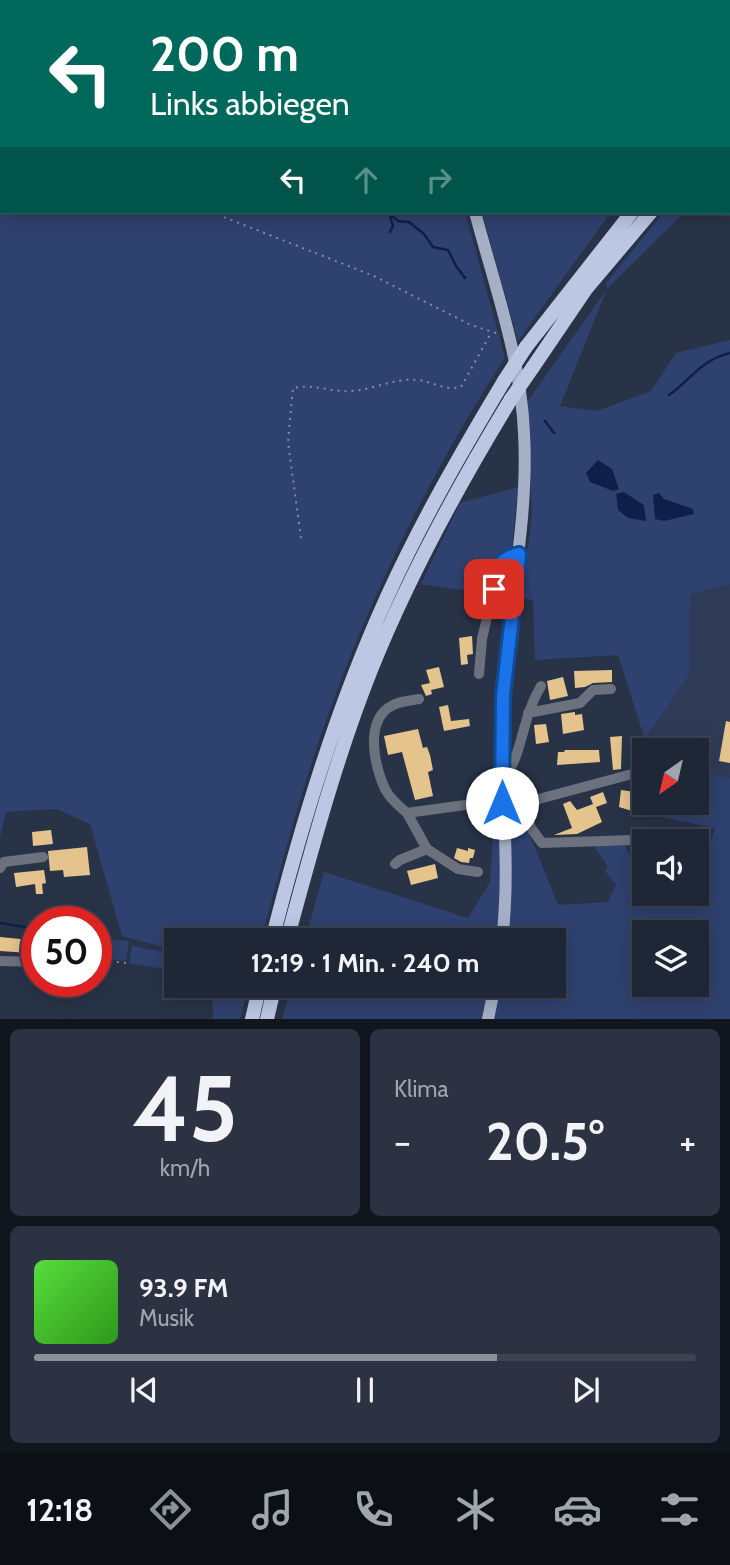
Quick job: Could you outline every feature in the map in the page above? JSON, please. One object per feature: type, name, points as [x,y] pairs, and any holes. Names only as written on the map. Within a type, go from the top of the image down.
[{"type":"highway","points":[[275,928],[290,867],[328,743],[357,668],[420,528],[456,461],[526,347],[630,214]]},
{"type":"highway","points":[[291,928],[317,828],[371,670],[432,535],[460,482],[511,399],[586,289],[649,214]]},
{"type":"highway","points":[[252,1019],[257,998]]},
{"type":"highway","points":[[267,1019],[272,998]]},
{"type":"main road","points":[[476,214],[508,331],[522,404],[524,433],[525,467],[519,554],[503,696],[502,928]]},
{"type":"main road","points":[[488,1019],[492,998]]},
{"type":"street","points":[[479,674],[482,639],[499,565],[506,556],[519,554]]},
{"type":"street","points":[[503,782],[516,764],[528,713],[541,686]]},
{"type":"street","points":[[528,713],[580,703],[593,690],[611,690]]},
{"type":"street","points":[[419,699],[398,702],[386,709],[379,720],[374,737],[374,751],[385,789],[407,813],[426,849],[458,869],[478,872]]},
{"type":"street","points":[[407,813],[494,801],[524,803],[632,774]]},
{"type":"street","points":[[524,803],[531,828],[542,843],[632,840]]},
{"type":"street","points":[[395,864],[426,849]]},
{"type":"street","points":[[0,868],[5,862],[43,857]]},
{"type":"street","points":[[0,961],[21,962]]},
{"type":"path","points":[[216,214],[373,276],[491,333],[508,331]]},
{"type":"path","points":[[302,538],[288,442],[293,388],[316,386],[342,391],[417,380],[451,389],[461,387],[491,333]]},
{"type":"path","points":[[112,962],[126,963]]},
{"type":"shaded area","points":[[0,214],[466,214],[505,358],[437,472],[359,634],[308,773],[264,928],[164,928],[164,947],[122,936],[90,824],[57,809],[6,812],[0,837]]},
{"type":"shaded area","points":[[483,214],[610,214],[518,341]]},
{"type":"shaded area","points":[[662,214],[683,214],[607,289],[606,283]]},
{"type":"shaded area","points":[[607,289],[560,406],[597,411],[651,391],[676,353],[730,340],[730,584],[690,595],[689,675],[646,738],[618,655],[535,660],[533,600],[522,598],[532,513],[527,402]]},
{"type":"shaded area","points":[[598,460],[612,469],[619,489],[613,491],[590,482],[586,473]]},
{"type":"shaded area","points":[[518,487],[512,546],[498,554],[489,594],[421,584],[460,503]]},
{"type":"shaded area","points":[[624,492],[644,505],[646,521],[628,518],[618,510],[616,494]]},
{"type":"shaded area","points":[[659,493],[664,499],[693,509],[694,514],[664,521],[655,519],[653,495]]},
{"type":"shaded area","points":[[730,584],[730,778],[709,774],[709,738],[647,738],[689,675],[690,595]]},
{"type":"shaded area","points":[[709,774],[730,778],[730,1019],[282,1019],[288,998],[566,998],[566,928],[308,928],[324,872],[468,918],[490,882],[494,822],[521,813],[558,905],[608,902],[616,885],[605,871],[608,867],[595,848],[599,844],[624,843],[632,859],[632,906],[709,906],[709,848],[715,828],[656,816],[709,816]]},
{"type":"shaded area","points":[[112,940],[129,941],[126,961],[112,960]]},
{"type":"shaded area","points":[[132,946],[164,952],[164,969],[129,963]]},
{"type":"shaded area","points":[[212,998],[246,998],[240,1019],[213,1019]]},
{"type":"building","points":[[472,636],[473,654],[467,655],[468,664],[461,665],[459,638]]},
{"type":"building","points":[[439,667],[444,687],[431,690],[432,694],[426,696],[421,685],[430,683],[426,670]]},
{"type":"building","points":[[612,670],[612,682],[575,688],[574,671]]},
{"type":"building","points":[[563,677],[568,696],[550,700],[547,681]]},
{"type":"building","points":[[448,705],[451,721],[469,719],[470,726],[444,731],[439,707]]},
{"type":"building","points":[[575,712],[575,715],[582,714],[584,730],[563,734],[561,714]]},
{"type":"building","points":[[726,721],[730,722],[730,763],[719,761]]},
{"type":"building","points":[[546,724],[549,742],[536,744],[534,725]]},
{"type":"building","points":[[418,729],[423,748],[427,747],[430,755],[433,770],[428,772],[433,796],[415,800],[402,752],[388,755],[384,736]]},
{"type":"building","points":[[622,736],[621,769],[613,770],[610,737]]},
{"type":"building","points":[[599,750],[600,762],[557,765],[558,752]]},
{"type":"building","points":[[621,790],[632,792],[632,811],[619,807]]},
{"type":"building","points":[[603,792],[607,803],[596,807],[602,822],[577,834],[554,835],[572,828],[563,804],[570,801],[577,810],[593,804],[590,797]]},
{"type":"building","points":[[51,830],[53,844],[33,846],[32,832]]},
{"type":"building","points":[[87,847],[90,875],[64,877],[63,870],[50,871],[48,851]]},
{"type":"building","points":[[457,848],[475,850],[469,863],[454,858]]},
{"type":"building","points":[[435,864],[438,878],[411,885],[407,871]]},
{"type":"building","points":[[44,870],[46,883],[42,884],[43,894],[36,894],[35,884],[16,887],[14,873]]},
{"type":"building","points":[[0,937],[21,939],[21,952],[0,951]]},
{"type":"waterway","points":[[390,214],[398,221],[409,222],[424,234],[433,247],[448,250],[465,278]]},
{"type":"waterway","points":[[390,216],[393,226],[390,232]]},
{"type":"waterway","points":[[669,395],[703,365],[730,353]]},
{"type":"waterway","points":[[545,421],[554,433]]},
{"type":"waterway","points":[[0,923],[21,926]]},
{"type":"route","points":[[494,589],[499,565],[506,556],[519,554],[503,696],[502,803]]}]
